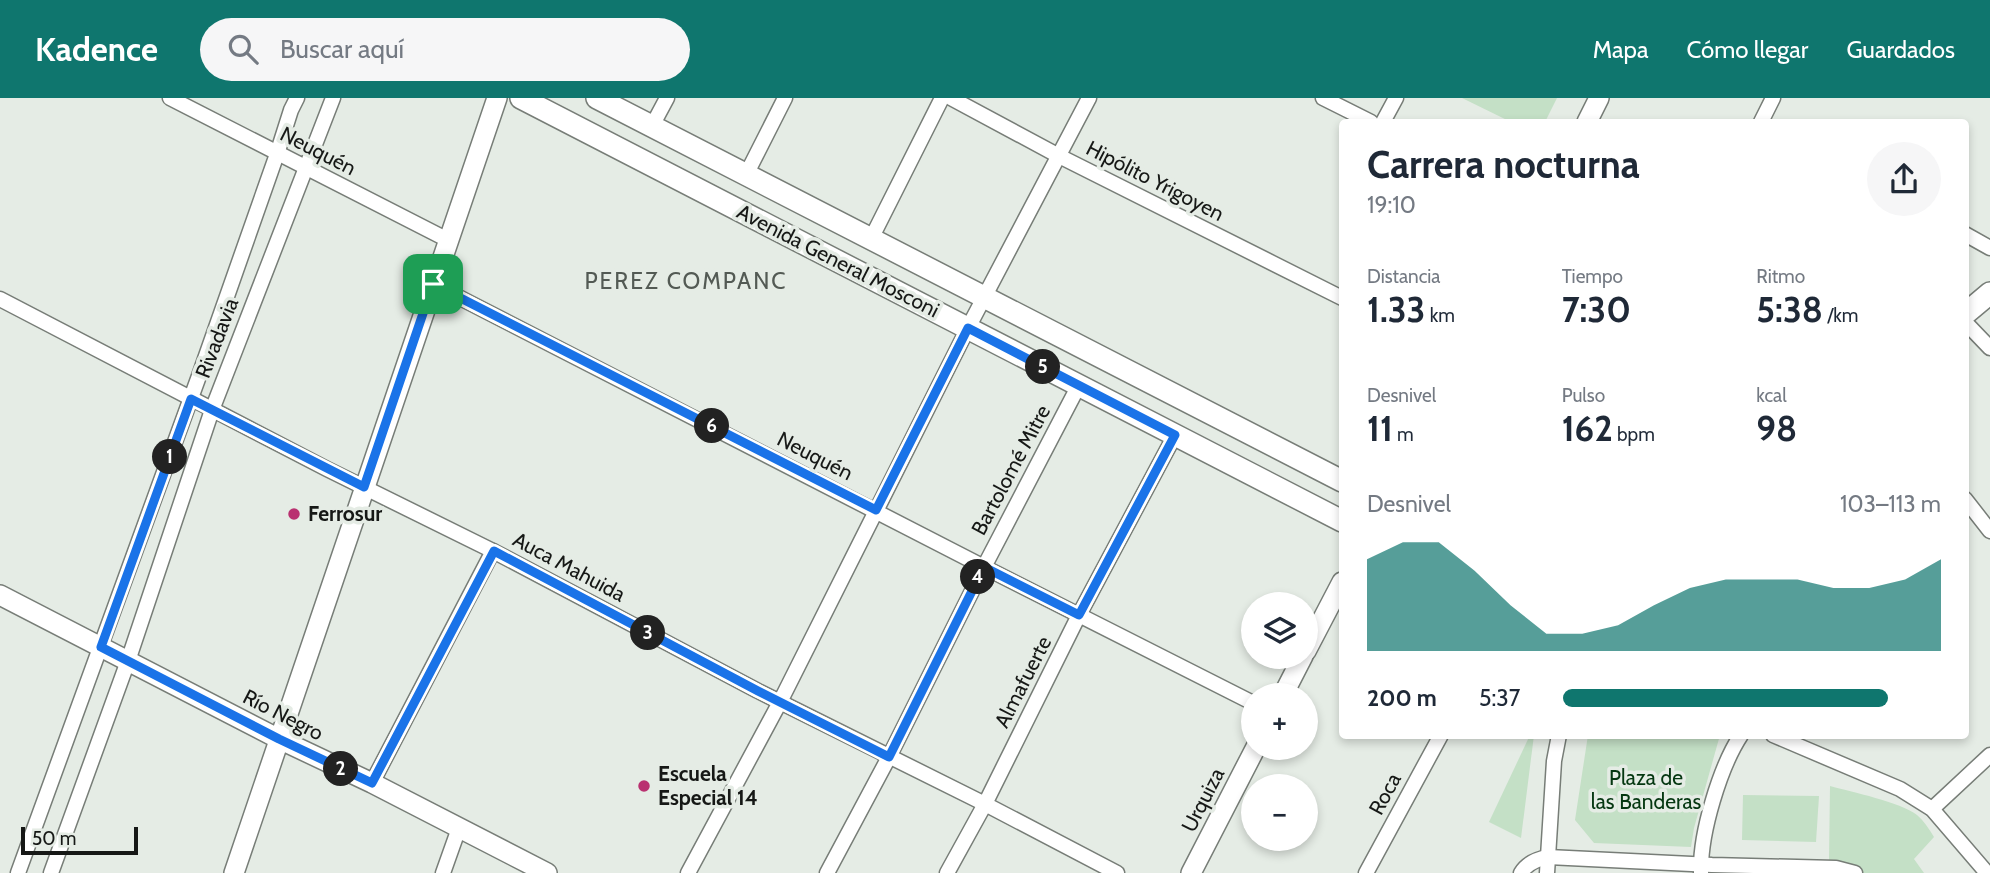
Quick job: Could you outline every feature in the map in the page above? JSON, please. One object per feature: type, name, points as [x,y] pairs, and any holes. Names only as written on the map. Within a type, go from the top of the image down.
[{"type":"main road","name":"Avenida General Mosconi","points":[[521,98],[1339,519]]},
{"type":"main road","name":"Avenida General Mosconi","points":[[597,98],[1339,479]]},
{"type":"main road","points":[[1969,311],[1990,293]]},
{"type":"street","name":"Neuquén","points":[[170,98],[448,240]]},
{"type":"street","name":"Rivadavia","points":[[18,873],[191,399],[296,98]]},
{"type":"street","name":"Rivadavia","points":[[51,873],[128,660],[212,410],[332,98]]},
{"type":"street","points":[[234,873],[497,98]]},
{"type":"street","points":[[652,126],[667,98]]},
{"type":"street","points":[[746,175],[785,98]]},
{"type":"street","points":[[871,239],[942,98]]},
{"type":"street","name":"Hipólito Yrigoyen","points":[[951,98],[1059,156],[1339,296]]},
{"type":"street","points":[[688,873],[780,702],[968,328],[1089,98]]},
{"type":"street","points":[[1323,98],[1365,119]]},
{"type":"street","points":[[1385,119],[1396,98]]},
{"type":"street","points":[[1588,119],[1599,98]]},
{"type":"street","points":[[1766,119],[1773,98]]},
{"type":"street","points":[[1969,236],[1990,248]]},
{"type":"street","name":"Neuquén","points":[[433,284],[1241,697]]},
{"type":"street","name":"Auca Mahuida","points":[[0,299],[1117,873]]},
{"type":"street","points":[[1969,326],[1990,348]]},
{"type":"street","name":"Bartolomé Mitre","points":[[827,873],[1079,385]]},
{"type":"street","name":"Almafuerte","points":[[947,873],[1175,435]]},
{"type":"street","points":[[1969,504],[1990,531]]},
{"type":"street","points":[[372,783],[494,551]]},
{"type":"street","points":[[1318,628],[1339,588]]},
{"type":"street","name":"Río Negro","points":[[0,595],[547,873]]},
{"type":"street","name":"Roca","points":[[1366,873],[1439,739]]},
{"type":"street","points":[[1547,873],[1558,739]]},
{"type":"street","points":[[1701,868],[1703,837],[1722,773],[1738,739]]},
{"type":"street","points":[[1782,739],[1900,789],[1932,809],[1987,873]]},
{"type":"street","points":[[1932,809],[1990,755]]},
{"type":"street","name":"Urquiza","points":[[1191,873],[1249,760]]},
{"type":"street","points":[[443,873],[459,828]]},
{"type":"street","points":[[1521,873],[1535,859],[1548,857],[1701,868],[1836,868],[1854,873]]},
{"type":"green space","points":[[1462,98],[1557,98],[1546,119],[1505,119]]},
{"type":"green space","points":[[1528,739],[1533,739],[1521,838],[1489,822]]},
{"type":"green space","name":"Plaza de las Banderas","points":[[1587,739],[1719,739],[1691,847],[1594,843],[1575,820]]},
{"type":"green space","points":[[1830,786],[1888,802],[1920,817],[1934,837],[1914,859],[1924,873],[1863,873],[1853,865],[1829,860]]},
{"type":"green space","points":[[1743,795],[1819,796],[1816,842],[1742,840]]},
{"type":"place","name":"Ferrosur","points":[[294,514]]},
{"type":"place","name":"Escuela Especial 14","points":[[644,786]]},
{"type":"district","name":"PEREZ COMPANC","points":[[686,281]]},
{"type":"route","points":[[433,284],[876,510],[968,328],[1175,435],[1079,615],[984,567],[889,757],[494,551],[372,783],[279,739],[101,647],[191,399],[364,487],[433,284]]}]
